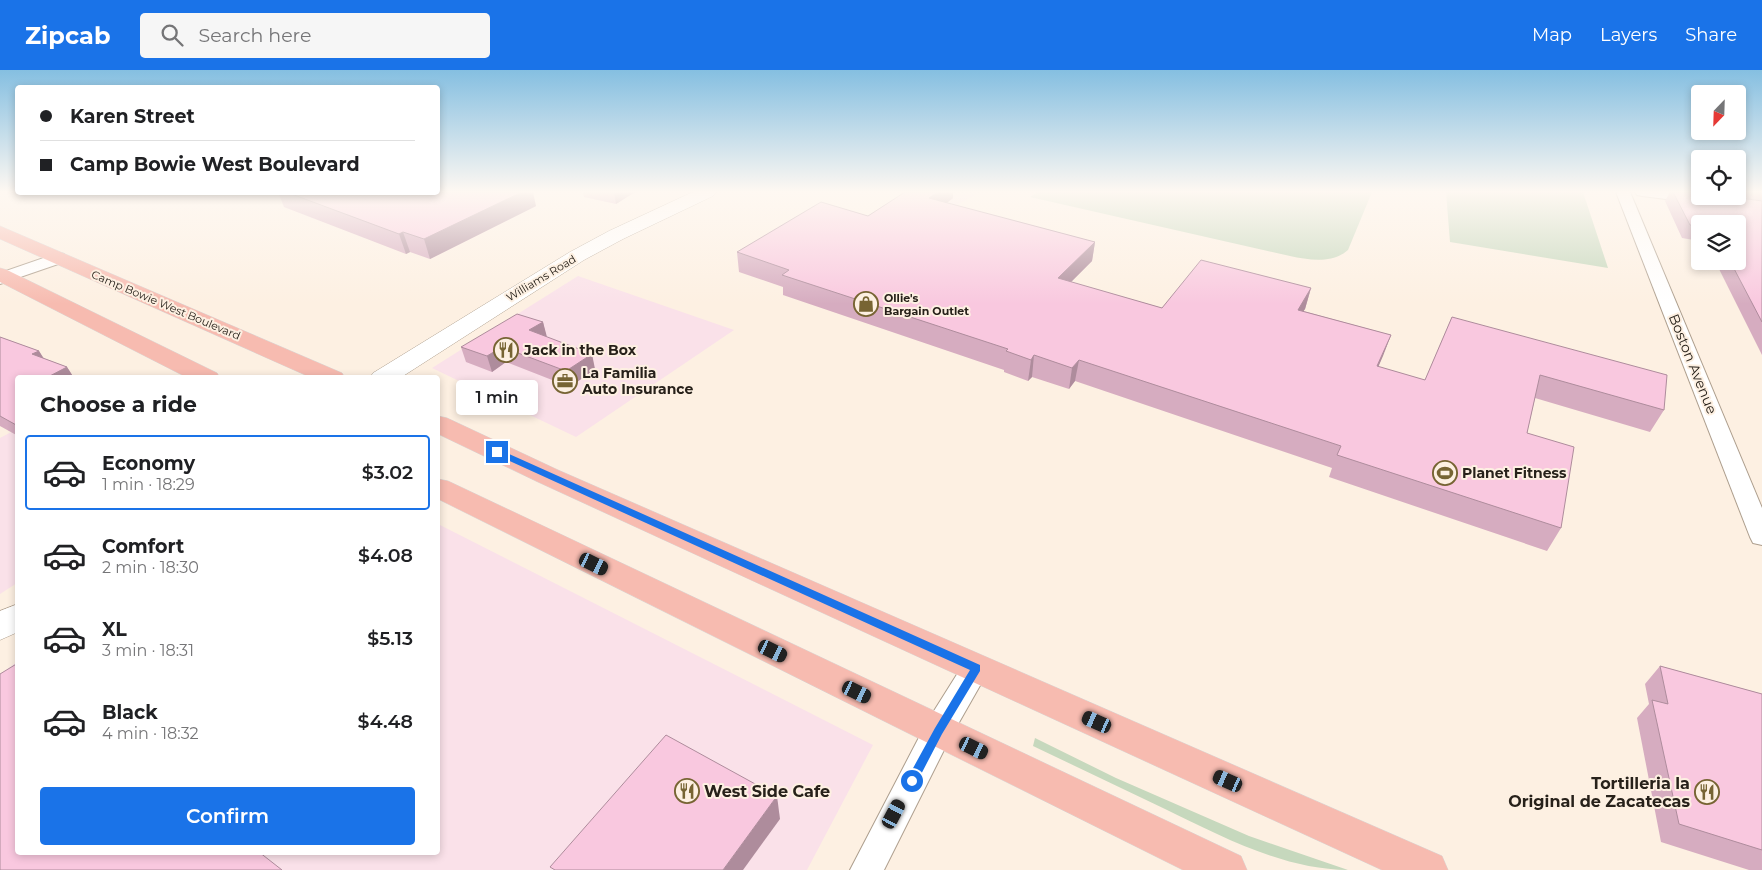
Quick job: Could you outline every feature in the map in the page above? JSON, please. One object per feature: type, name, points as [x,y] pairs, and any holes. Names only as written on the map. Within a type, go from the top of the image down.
[{"type":"main road","name":"Camp Bowie West Boulevard","points":[[0,232],[326,375]]},
{"type":"main road","points":[[2,276],[202,375]]},
{"type":"main road","points":[[440,425],[548,476],[1427,870]]},
{"type":"main road","points":[[440,489],[1226,870]]},
{"type":"street","name":"Williams Road","points":[[387,375],[577,256],[628,229]]},
{"type":"street","name":"Boston Avenue","points":[[1638,229],[1762,537]]},
{"type":"street","points":[[2,276],[58,258]]},
{"type":"street","points":[[0,628],[15,618]]},
{"type":"street","points":[[867,870],[938,731],[976,668]]},
{"type":"shaded area","points":[[578,276],[734,330],[576,437],[432,368]]},
{"type":"shaded area","points":[[15,430],[15,584],[0,594],[0,438]]},
{"type":"shaded area","points":[[440,525],[873,745],[807,870],[0,870],[0,674],[15,663],[15,855],[440,855]]},
{"type":"green space","points":[[1172,229],[1357,229],[1348,250],[1335,257],[1320,260],[1290,256]]},
{"type":"green space","points":[[1449,229],[1595,229],[1608,268],[1450,242]]},
{"type":"green space","points":[[1035,738],[1116,778],[1249,836],[1348,870],[1300,864],[1254,850],[1033,746]]},
{"type":"building","points":[[386,229],[444,229],[424,239],[403,232],[399,234]]},
{"type":"building","points":[[775,229],[1047,229],[1095,242],[1058,278],[1162,308],[1201,260],[1311,288],[1298,310],[1391,335],[1377,366],[1425,380],[1452,317],[1667,375],[1664,410],[1540,375],[1527,433],[1574,447],[1561,528],[1337,455],[1341,446],[1079,360],[1072,368],[1034,355],[1031,360],[1006,351],[1008,349],[782,275],[789,270],[737,252]]},
{"type":"building","points":[[1746,229],[1762,229],[1762,322],[1735,270],[1746,270]]},
{"type":"building","points":[[517,314],[543,322],[529,330],[592,354],[566,371],[502,347],[487,356],[461,347]]},
{"type":"building","points":[[0,337],[39,351],[32,354],[67,367],[52,375],[15,375],[15,424],[0,416]]},
{"type":"building","points":[[15,665],[15,855],[263,855],[282,870],[0,870],[0,674]]},
{"type":"building","name":"Tortilleria la Original de Zacatecas","points":[[1660,666],[1762,694],[1762,850],[1679,824],[1652,700],[1668,704]]},
{"type":"building","name":"West Side Cafe","points":[[666,735],[777,796],[723,870],[555,870],[550,867]]},
{"type":"place","name":"Ollie's Bargain Outlet","points":[[866,304]]},
{"type":"place","name":"Jack in the Box","points":[[506,350]]},
{"type":"place","name":"La Familia Auto Insurance","points":[[565,381]]},
{"type":"place","name":"Planet Fitness","points":[[1445,473]]},
{"type":"place","name":"West Side Cafe","points":[[687,791]]},
{"type":"place","name":"Tortilleria la Original de Zacatecas","points":[[1707,792]]},
{"type":"route","points":[[497,452],[976,668],[938,731],[912,781]]}]
